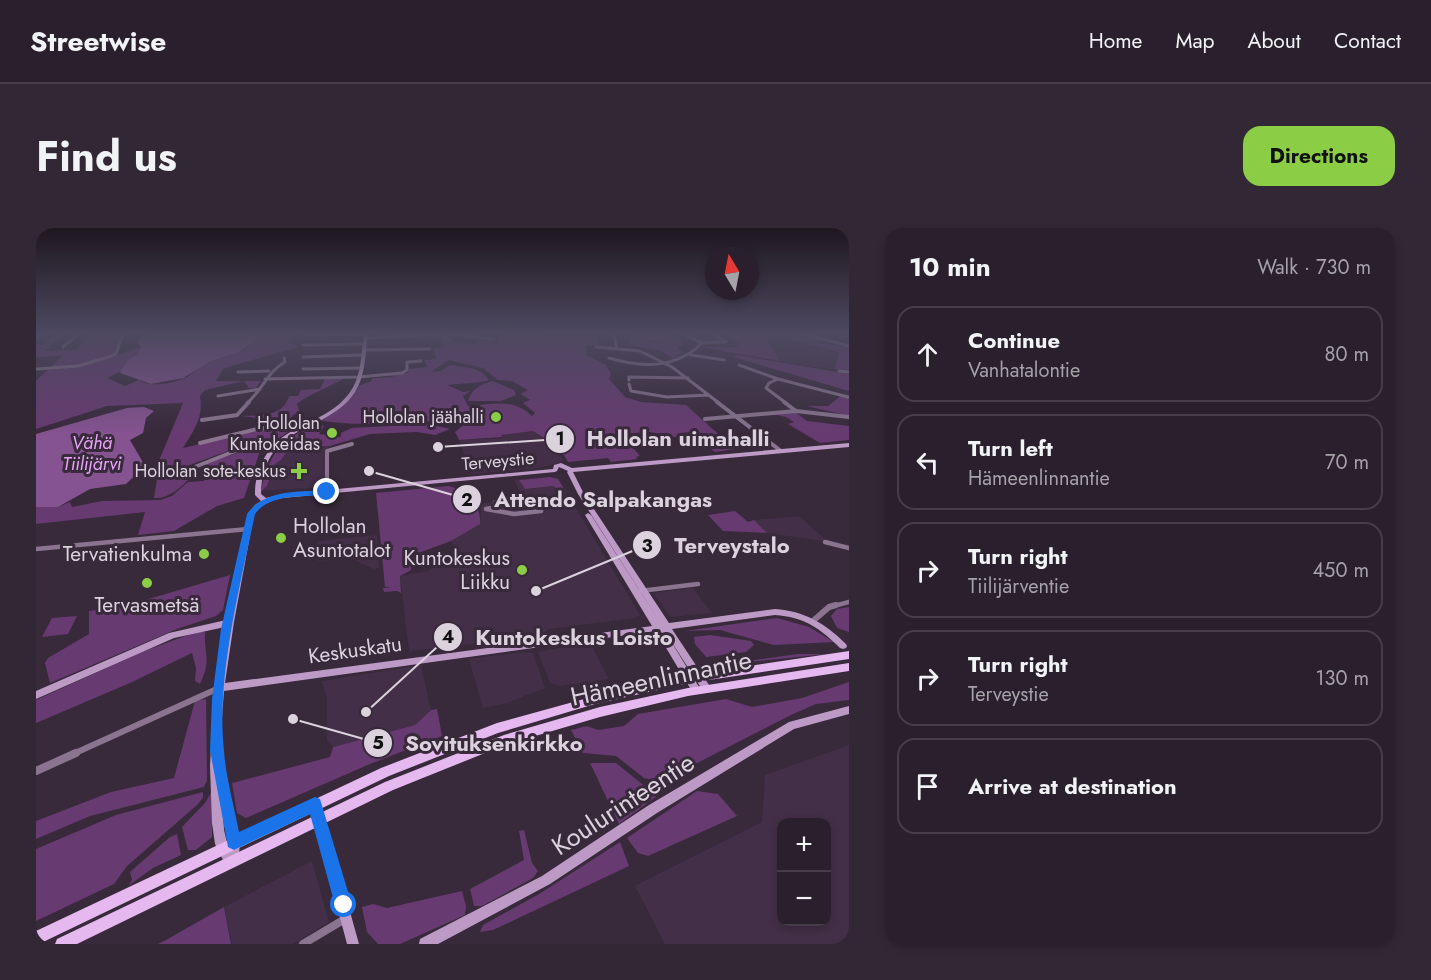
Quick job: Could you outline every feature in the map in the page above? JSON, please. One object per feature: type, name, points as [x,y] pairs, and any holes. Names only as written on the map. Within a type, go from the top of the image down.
[{"type":"main road","points":[[231,861],[225,856],[222,848],[216,785],[219,688],[228,623],[252,511],[264,500],[258,495],[262,467],[270,449],[296,429],[343,403],[356,388],[360,368]]},
{"type":"main road","name":"Terveystie","points":[[264,500],[327,492],[849,445]]},
{"type":"main road","points":[[565,472],[701,689]]},
{"type":"main road","name":"Keskuskatu","points":[[219,688],[775,612],[794,614],[813,621],[846,651]]},
{"type":"main road","points":[[36,695],[172,635],[228,623]]},
{"type":"main road","name":"Hämeenlinnantie","points":[[36,938],[315,804],[423,756],[497,728],[595,700],[694,678],[846,651]]},
{"type":"main road","name":"Hämeenlinnantie","points":[[62,944],[389,786],[504,740],[600,712],[701,689],[849,667]]},
{"type":"main road","name":"Koulurinteentie","points":[[425,944],[546,880],[653,808],[784,729],[815,718],[849,710]]},
{"type":"main road","points":[[217,750],[234,842],[231,861]]},
{"type":"main road","points":[[315,804],[353,944]]},
{"type":"street","points":[[36,369],[58,367]]},
{"type":"street","points":[[238,372],[270,370],[275,367]]},
{"type":"street","points":[[265,379],[359,377],[402,373],[406,367]]},
{"type":"street","points":[[671,367],[782,451]]},
{"type":"street","points":[[746,367],[778,379],[848,397]]},
{"type":"street","points":[[303,369],[360,368]]},
{"type":"street","points":[[202,420],[235,416],[260,389],[270,370]]},
{"type":"street","points":[[839,371],[849,372]]},
{"type":"street","points":[[688,378],[629,377],[629,382],[633,392],[667,397],[709,395]]},
{"type":"street","points":[[778,379],[769,383],[766,388],[796,411]]},
{"type":"street","points":[[218,396],[260,389]]},
{"type":"street","points":[[705,419],[796,411],[849,417]]},
{"type":"street","points":[[200,443],[269,427],[286,426],[296,429]]},
{"type":"street","points":[[327,492],[327,451],[352,444]]},
{"type":"street","points":[[182,472],[235,451],[270,449]]},
{"type":"street","points":[[521,499],[538,506],[541,511],[500,513],[498,510],[487,511],[486,509],[497,507],[495,502],[521,499]]},
{"type":"street","points":[[36,549],[248,529]]},
{"type":"street","points":[[825,542],[849,548]]},
{"type":"street","points":[[639,591],[698,584]]},
{"type":"street","points":[[813,621],[829,607],[849,602]]},
{"type":"street","points":[[36,771],[219,688]]},
{"type":"street","points":[[303,944],[347,918]]},
{"type":"shaded area","points":[[50,367],[125,367],[107,378],[125,386],[139,380],[145,383],[162,384],[180,380],[198,367],[226,367],[216,381],[244,381],[205,390],[200,396],[201,410],[197,423],[183,448],[275,427],[292,429],[265,448],[228,451],[176,470],[153,475],[183,403],[107,406],[36,429],[36,381]]},
{"type":"shaded area","points":[[438,367],[431,372],[441,371],[446,367],[468,367],[477,370],[489,380],[447,385],[463,392],[470,391],[463,396],[468,406],[510,404],[525,410],[532,416],[535,413],[523,403],[530,400],[520,394],[528,390],[512,381],[498,380],[481,367],[607,367],[611,374],[609,379],[625,397],[641,402],[686,405],[735,449],[715,452],[711,449],[723,447],[717,443],[705,444],[691,432],[681,433],[675,437],[650,432],[621,434],[640,456],[636,457],[637,459],[611,462],[608,458],[568,462],[559,448],[533,431],[501,435],[502,437],[459,440],[455,432],[465,424],[461,415],[433,421],[391,424],[349,424],[320,420],[349,400],[360,385],[370,382],[373,378],[395,377],[390,376],[408,373],[409,369]]},
{"type":"shaded area","points":[[769,367],[810,367],[849,374],[849,391]]},
{"type":"shaded area","points":[[835,367],[849,367],[849,370]]},
{"type":"shaded area","points":[[345,378],[297,404],[299,411],[292,416],[293,421],[300,421],[298,423],[242,416],[270,414],[282,408],[289,396],[298,396],[301,390],[320,389],[325,379]]},
{"type":"shaded area","points":[[244,381],[261,381],[256,388],[249,388]]},
{"type":"shaded area","points":[[492,381],[514,390],[516,395],[501,401],[468,401],[477,388]]},
{"type":"shaded area","points":[[841,396],[849,398],[849,416],[807,406],[828,406]]},
{"type":"shaded area","points":[[795,412],[807,421],[849,426],[849,440],[820,443],[788,424],[794,422],[786,417],[773,414]]},
{"type":"shaded area","points":[[313,424],[324,426],[319,434],[341,437],[341,433],[352,428],[429,424],[450,429],[435,435],[417,432],[370,434],[330,446],[291,446],[281,460],[275,464],[267,486],[261,491],[268,467],[278,450],[292,437]]},
{"type":"shaded area","points":[[533,431],[554,446],[564,461],[539,468],[471,474],[459,440],[502,438],[501,435]]},
{"type":"shaded area","name":"Hollolan sote-keskus","points":[[291,446],[330,446],[326,451],[325,487],[261,491],[267,486],[275,463],[281,460]]},
{"type":"shaded area","points":[[246,450],[260,451],[244,498],[217,506],[174,531],[138,535],[145,512],[36,524],[36,507],[58,507],[70,502],[72,507],[102,501],[160,500],[172,496],[188,482],[204,481],[208,472],[225,468],[204,464]]},
{"type":"shaded area","points":[[183,474],[188,480],[181,487],[169,495],[154,498],[157,479]]},
{"type":"shaded area","points":[[550,477],[558,479],[565,490],[561,491],[553,486],[525,489],[519,480]]},
{"type":"shaded area","points":[[514,480],[519,480],[525,489],[553,486],[561,491],[565,490],[640,615],[635,618],[549,629],[537,637],[409,651],[400,576],[428,571],[436,565],[456,564],[460,554],[451,541],[480,524],[481,511],[476,504],[523,499]]},
{"type":"shaded area","points":[[449,486],[472,499],[478,510],[480,524],[451,541],[413,555],[411,570],[400,576],[401,593],[384,592],[383,588],[391,588],[385,587],[376,493]]},
{"type":"shaded area","points":[[735,511],[748,522],[754,520],[767,533],[723,531],[708,515]]},
{"type":"shaded area","points":[[799,516],[825,539],[823,541],[767,533],[754,520]]},
{"type":"shaded area","points":[[377,535],[379,568],[373,569],[351,558],[318,561],[318,541]]},
{"type":"shaded area","points":[[230,575],[223,610],[216,616],[177,629],[50,683],[45,663],[48,658],[89,634],[89,611],[125,606]]},
{"type":"shaded area","points":[[693,588],[712,613],[671,617],[653,593]]},
{"type":"shaded area","points":[[849,607],[849,632],[837,628],[831,616],[837,609]]},
{"type":"shaded area","points":[[77,616],[68,634],[42,637],[52,618]]},
{"type":"shaded area","points":[[777,618],[809,627],[834,642],[774,645],[720,630],[685,631]]},
{"type":"shaded area","points":[[196,632],[205,632],[207,662],[200,684],[195,681],[196,668],[192,653],[130,683],[36,723],[36,700],[142,652]]},
{"type":"shaded area","points":[[710,635],[751,641],[754,645],[746,652],[706,657],[695,644],[694,637]]},
{"type":"shaded area","points":[[590,642],[609,679],[560,686],[550,683],[538,652]]},
{"type":"shaded area","points":[[522,652],[533,653],[545,688],[504,704],[483,708],[469,659]]},
{"type":"shaded area","points":[[798,654],[826,654],[703,667]]},
{"type":"shaded area","points":[[421,665],[431,710],[415,725],[333,747],[327,741],[327,700],[322,681]]},
{"type":"shaded area","points":[[849,682],[849,700],[816,704],[660,782],[644,778],[616,756],[583,753],[571,730],[587,726],[598,730],[624,726],[638,714],[726,699],[752,707],[802,698]]},
{"type":"shaded area","points":[[206,699],[207,781],[204,787],[90,816],[36,839],[36,821],[111,792],[174,778],[195,701]]},
{"type":"shaded area","points":[[437,709],[442,736],[370,764],[246,818],[237,813],[232,783],[330,757],[333,747],[415,725],[431,710]]},
{"type":"shaded area","points":[[849,745],[849,944],[665,944],[635,886],[762,822],[765,775]]},
{"type":"shaded area","points":[[590,763],[616,763],[657,796],[619,824]]},
{"type":"shaded area","points":[[212,791],[212,837],[196,850],[188,850],[182,827],[205,803]]},
{"type":"shaded area","points":[[697,791],[718,794],[737,816],[648,856],[638,853],[627,838]]},
{"type":"shaded area","points":[[203,792],[203,798],[197,805],[127,866],[114,884],[36,921],[36,849],[116,815]]},
{"type":"shaded area","points":[[524,830],[532,863],[538,871],[533,878],[482,906],[474,906],[470,889],[524,860],[519,831]]},
{"type":"shaded area","points":[[177,834],[181,855],[153,868],[128,886],[132,880],[130,872],[170,837]]},
{"type":"shaded area","points":[[620,842],[629,866],[493,930],[480,932],[483,925],[539,894]]},
{"type":"shaded area","points":[[312,861],[329,922],[293,944],[232,944],[224,907]]},
{"type":"shaded area","points":[[462,891],[466,906],[465,915],[400,944],[378,944],[367,932],[362,907],[373,904],[387,908]]},
{"type":"shaded area","points":[[224,907],[231,944],[158,944],[166,940]]},
{"type":"water","points":[[123,367],[200,367],[183,378],[151,384],[120,373]]},
{"type":"water","name":"Vähä Tiilijärvi","points":[[144,407],[154,411],[146,418],[143,433],[130,440],[144,464],[143,468],[126,484],[90,489],[58,507],[36,507],[36,434],[127,408]]},
{"type":"place","name":"Hollolan jäähalli","points":[[496,417]]},
{"type":"place","name":"Hollolan Kuntokeidas","points":[[332,433]]},
{"type":"place","name":"Hollolan uimahalli","points":[[438,447]]},
{"type":"place","name":"Hollolan sote-keskus","points":[[299,471]]},
{"type":"place","name":"Attendo Salpakangas","points":[[369,471]]},
{"type":"place","name":"Hollolan Asuntotalot","points":[[281,538]]},
{"type":"place","name":"Tervatienkulma","points":[[204,554]]},
{"type":"place","name":"Kuntokeskus Liikku","points":[[522,570]]},
{"type":"place","name":"Tervasmetsä","points":[[147,583]]},
{"type":"place","name":"Terveystalo","points":[[536,591]]},
{"type":"place","name":"Kuntokeskus Loisto","points":[[366,712]]},
{"type":"place","name":"Sovituksenkirkko","points":[[293,719]]},
{"type":"route","points":[[327,492],[273,497],[264,500],[251,514],[226,629],[218,699],[217,750],[234,842],[315,804],[344,905]]}]
